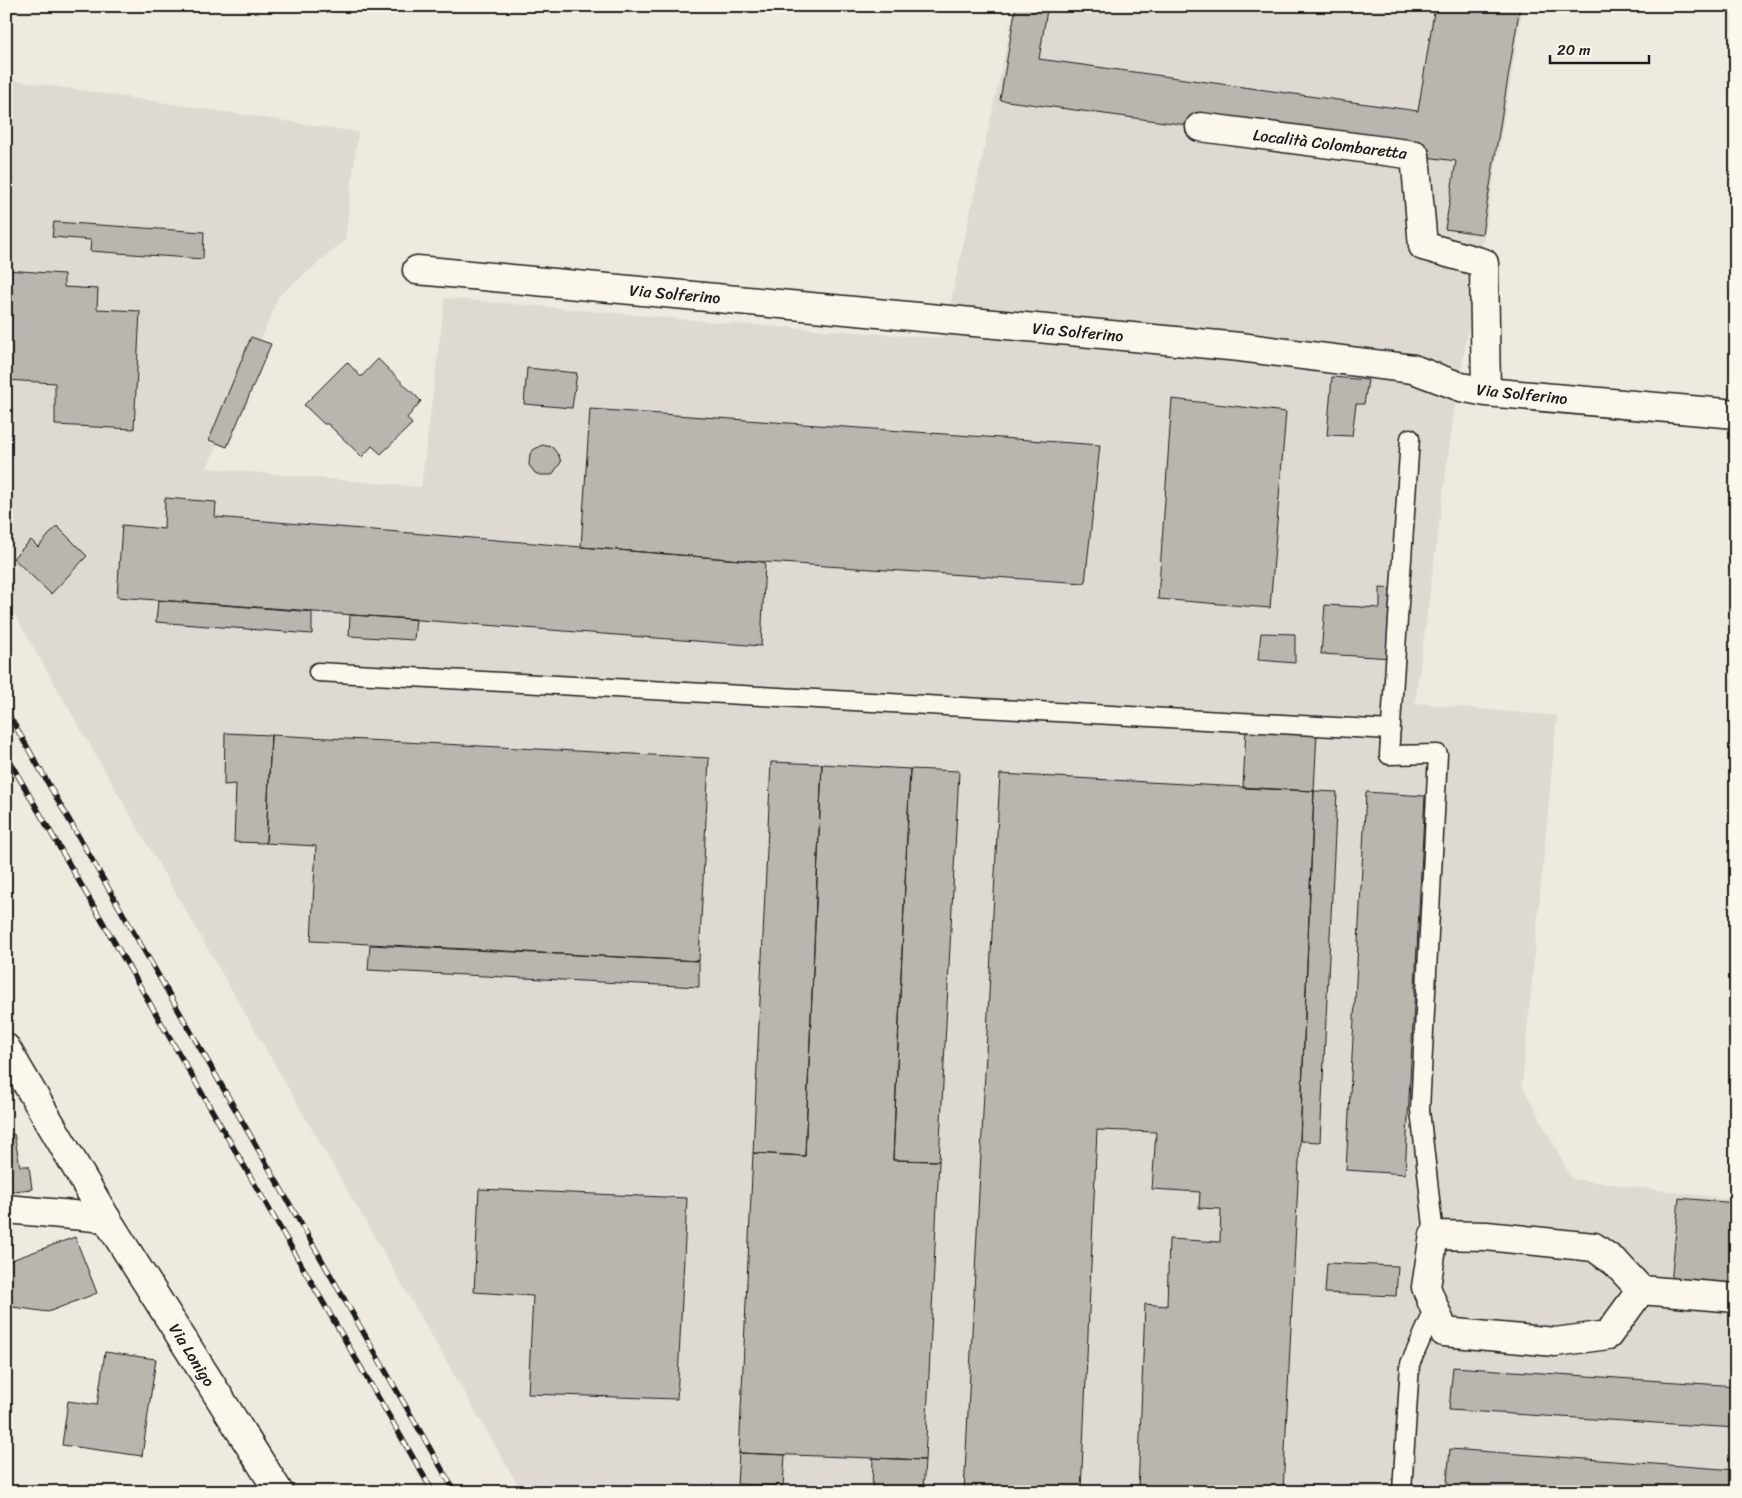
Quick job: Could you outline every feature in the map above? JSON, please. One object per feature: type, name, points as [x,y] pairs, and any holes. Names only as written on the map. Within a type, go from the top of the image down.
[{"type":"street","name":"Località Colombaretta","points":[[1200,127],[1415,155],[1423,246],[1484,263],[1486,392]]},
{"type":"street","name":"Via Solferino","points":[[417,270],[1240,347],[1413,370],[1486,392],[1736,414]]},
{"type":"street","name":"Via Lonigo","points":[[6,1048],[106,1218],[279,1492]]},
{"type":"street","points":[[6,1209],[106,1218]]},
{"type":"street","points":[[1641,1290],[1608,1335],[1555,1342],[1444,1332],[1426,1287],[1434,1235],[1486,1236],[1594,1248],[1616,1263],[1641,1290],[1736,1298]]},
{"type":"lane","points":[[1410,438],[1389,754],[1438,754],[1420,1110],[1434,1235]]},
{"type":"lane","points":[[318,672],[1391,730]]},
{"type":"lane","points":[[1402,1492],[1410,1364],[1435,1308]]},
{"type":"shaded area","points":[[1015,6],[1523,6],[1454,413],[1415,703],[1557,716],[1522,1085],[1572,1179],[1736,1200],[1736,1492],[522,1492],[6,600],[6,79],[358,132],[345,240],[279,296],[207,468],[421,487],[445,298],[724,323],[943,338]]},
{"type":"building","points":[[1016,6],[1028,6],[1047,10],[1039,59],[1418,111],[1435,6],[1520,6],[1482,234],[1445,229],[1456,161],[1000,100]]},
{"type":"building","points":[[54,222],[204,232],[203,259],[90,251],[91,240],[52,237]]},
{"type":"building","points":[[6,270],[64,274],[64,287],[98,289],[97,309],[140,311],[134,429],[55,425],[55,383],[6,380]]},
{"type":"building","points":[[251,337],[271,344],[227,447],[209,440]]},
{"type":"building","points":[[378,359],[421,401],[407,418],[412,424],[381,454],[372,446],[362,457],[328,424],[324,424],[304,405],[347,362],[361,377]]},
{"type":"building","points":[[527,368],[577,373],[572,408],[524,404]]},
{"type":"building","points":[[1332,377],[1368,380],[1364,404],[1356,404],[1352,436],[1327,435]]},
{"type":"building","points":[[1172,399],[1286,412],[1270,608],[1158,599]]},
{"type":"building","points":[[590,409],[1100,445],[1085,583],[765,562],[581,547]]},
{"type":"building","points":[[542,445],[552,447],[561,462],[552,475],[535,473],[529,465],[530,454]]},
{"type":"building","points":[[165,498],[216,502],[215,517],[765,562],[761,646],[117,597],[122,525],[164,529]]},
{"type":"building","points":[[57,526],[87,556],[51,594],[13,558],[31,540],[38,547]]},
{"type":"building","points":[[1380,588],[1397,589],[1394,658],[1321,654],[1325,605],[1380,608]]},
{"type":"building","points":[[158,600],[312,611],[312,634],[156,622]]},
{"type":"building","points":[[350,615],[416,619],[414,640],[349,636]]},
{"type":"building","points":[[1261,633],[1295,634],[1295,663],[1258,660]]},
{"type":"building","points":[[1246,729],[1317,732],[1314,791],[1243,788]]},
{"type":"building","points":[[225,733],[271,735],[266,843],[234,842],[236,784],[224,785]]},
{"type":"building","points":[[271,735],[709,758],[699,961],[311,941],[316,846],[266,843]]},
{"type":"building","points":[[771,762],[822,764],[805,1156],[753,1153]]},
{"type":"building","points":[[822,764],[910,769],[893,1160],[939,1161],[925,1460],[739,1453],[753,1153],[805,1156]]},
{"type":"building","points":[[910,769],[959,771],[939,1161],[893,1160]]},
{"type":"building","points":[[1000,774],[1314,791],[1283,1492],[1138,1492],[1145,1304],[1167,1306],[1169,1239],[1220,1242],[1221,1209],[1199,1208],[1200,1192],[1152,1189],[1156,1132],[1097,1130],[1081,1492],[964,1492]]},
{"type":"building","points":[[1314,791],[1337,792],[1320,1142],[1300,1141]]},
{"type":"building","points":[[1366,792],[1425,796],[1405,1174],[1346,1170]]},
{"type":"building","points":[[370,945],[699,961],[699,987],[368,970]]},
{"type":"building","points":[[14,1134],[20,1166],[29,1166],[32,1189],[6,1192],[6,1136]]},
{"type":"building","points":[[479,1189],[687,1198],[677,1399],[528,1394],[533,1296],[474,1292]]},
{"type":"building","points":[[1679,1198],[1736,1203],[1736,1289],[1671,1284]]},
{"type":"building","points":[[75,1237],[97,1293],[48,1312],[6,1306],[6,1262]]},
{"type":"building","points":[[1327,1263],[1398,1266],[1396,1296],[1325,1293]]},
{"type":"building","points":[[105,1352],[156,1359],[142,1456],[62,1445],[68,1401],[97,1405]]},
{"type":"building","points":[[1453,1367],[1736,1386],[1736,1428],[1449,1410]]},
{"type":"building","points":[[1450,1449],[1736,1470],[1736,1492],[1446,1492]]},
{"type":"building","points":[[739,1453],[785,1455],[783,1486],[737,1484]]},
{"type":"building","points":[[873,1458],[925,1460],[923,1492],[872,1492]]},
{"type":"building","points":[[602,1485],[640,1489],[640,1492],[602,1492]]},
{"type":"railway","points":[[6,710],[455,1492]]},
{"type":"railway","points":[[6,755],[433,1492]]}]
